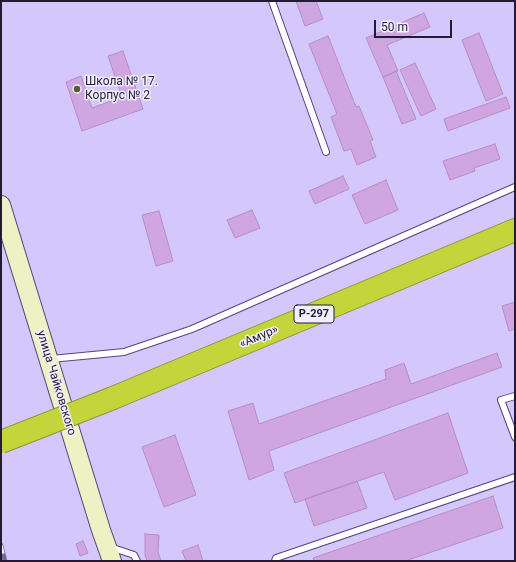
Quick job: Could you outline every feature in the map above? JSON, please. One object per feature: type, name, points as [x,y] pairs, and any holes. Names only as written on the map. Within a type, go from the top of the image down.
[{"type":"highway","name":"«Амур»","points":[[1,442],[113,398],[515,230]]},
{"type":"street","name":"улица Чайковского","points":[[1,205],[109,554]]},
{"type":"lane","points":[[272,1],[326,152]]},
{"type":"lane","points":[[49,360],[124,352],[192,328],[515,187]]},
{"type":"lane","points":[[515,396],[501,400],[515,438]]},
{"type":"lane","points":[[274,561],[276,558],[515,477]]},
{"type":"lane","points":[[109,554],[134,555],[137,561]]},
{"type":"building","points":[[296,1],[316,1],[323,19],[305,26]]},
{"type":"building","points":[[424,13],[430,27],[387,45],[398,71],[383,77],[366,38]]},
{"type":"building","points":[[479,33],[503,94],[486,101],[462,40]]},
{"type":"building","points":[[328,36],[356,107],[359,106],[373,140],[370,141],[376,157],[357,165],[351,149],[344,151],[331,117],[337,114],[309,44]]},
{"type":"building","name":"Школа № 17. Корпус № 2","points":[[123,51],[143,109],[82,131],[66,82],[81,76],[92,108],[122,97],[108,56]]},
{"type":"building","points":[[415,63],[436,109],[421,116],[400,70]]},
{"type":"building","points":[[396,71],[416,119],[402,124],[383,77]]},
{"type":"building","points":[[506,97],[510,108],[448,131],[444,119]]},
{"type":"building","points":[[495,144],[500,159],[474,168],[475,171],[450,180],[443,161]]},
{"type":"building","points":[[343,176],[349,189],[315,204],[309,191]]},
{"type":"building","points":[[386,180],[398,210],[365,224],[352,195]]},
{"type":"building","points":[[252,210],[260,228],[235,238],[227,220]]},
{"type":"building","points":[[159,211],[173,261],[156,266],[142,215]]},
{"type":"building","points":[[515,302],[515,329],[509,331],[502,306]]},
{"type":"building","points":[[497,353],[502,367],[269,451],[274,470],[249,480],[228,411],[253,403],[259,424],[386,379],[385,370],[404,363],[411,384]]},
{"type":"building","points":[[448,413],[468,473],[395,500],[384,472],[295,503],[284,473]]},
{"type":"building","points":[[175,435],[196,495],[164,507],[142,447]]},
{"type":"building","points":[[357,481],[367,508],[314,526],[305,499]]},
{"type":"building","points":[[493,496],[503,528],[405,561],[314,561],[313,558]]},
{"type":"building","points":[[145,534],[159,535],[158,552],[161,561],[147,561],[145,555]]},
{"type":"building","points":[[83,541],[88,553],[80,556],[76,544]]},
{"type":"building","points":[[198,545],[203,561],[186,561],[182,551]]},
{"type":"railway","points":[[1,545],[5,561]]},
{"type":"place","name":"Школа № 17. Корпус № 2","points":[[77,89]]}]
